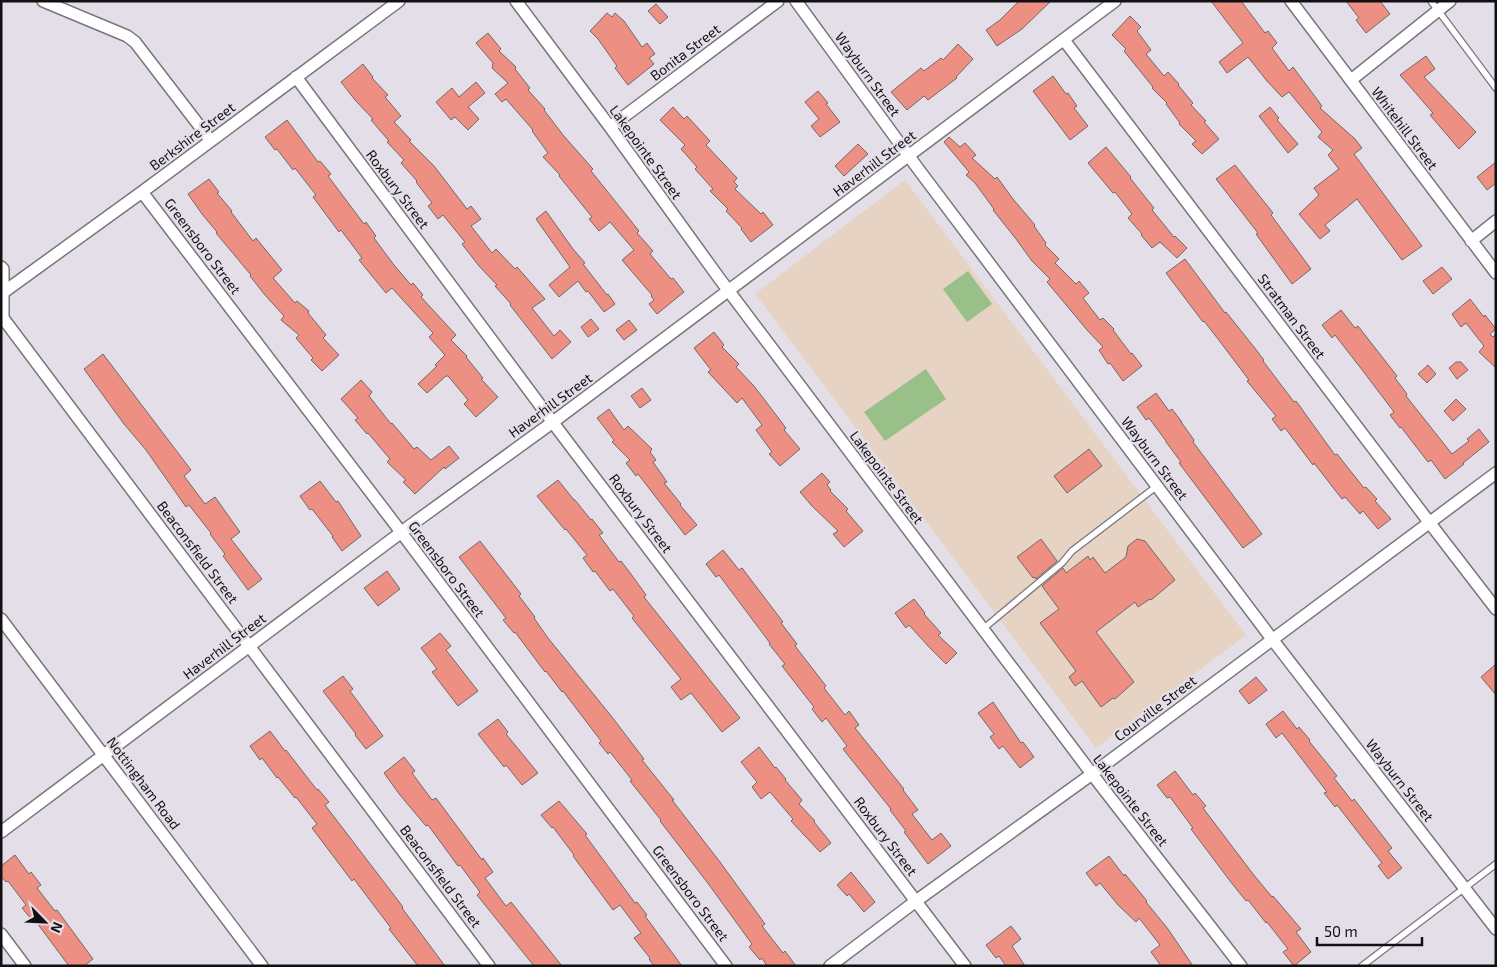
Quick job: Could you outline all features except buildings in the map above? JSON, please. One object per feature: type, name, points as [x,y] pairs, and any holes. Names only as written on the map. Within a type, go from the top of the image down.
[{"type":"street","points":[[43,1],[60,4],[127,36],[135,42],[211,141]]},
{"type":"street","name":"Berkshire Street","points":[[2,293],[142,192],[399,1]]},
{"type":"street","name":"Lakepointe Street","points":[[516,1],[729,291],[982,629],[1241,966]]},
{"type":"street","name":"Bonita Street","points":[[610,127],[778,1]]},
{"type":"street","name":"Wayburn Street","points":[[796,1],[909,156],[1272,639],[1496,929]]},
{"type":"street","name":"Haverhill Street","points":[[1,832],[401,532],[729,291],[1115,1]]},
{"type":"street","name":"Whitehill Street","points":[[1291,1],[1496,273]]},
{"type":"street","points":[[1351,80],[1434,6],[1450,1]]},
{"type":"street","name":"Stratman Street","points":[[1064,40],[1496,609]]},
{"type":"street","name":"Roxbury Street","points":[[296,76],[553,422],[965,966]]},
{"type":"street","name":"Greensboro Street","points":[[142,192],[401,532],[726,966]]},
{"type":"street","points":[[1471,241],[1496,221]]},
{"type":"street","name":"Beaconsfield Street","points":[[1,267],[3,269],[3,318],[489,966]]},
{"type":"street","name":"Courville Street","points":[[830,966],[916,901],[1092,774],[1496,472]]},
{"type":"street","name":"Nottingham Road","points":[[1,619],[262,966]]},
{"type":"street","points":[[1,934],[25,966]]},
{"type":"lane","points":[[1434,6],[1496,88]]},
{"type":"lane","points":[[982,629],[1062,563],[1072,551],[1157,486]]},
{"type":"lane","points":[[1362,966],[1496,864]]},
{"type":"shaded area","points":[[905,180],[1246,635],[1096,748],[755,294]]},
{"type":"green space","points":[[968,271],[992,304],[967,322],[943,289]]},
{"type":"green space","points":[[926,369],[946,399],[885,441],[864,412]]}]
